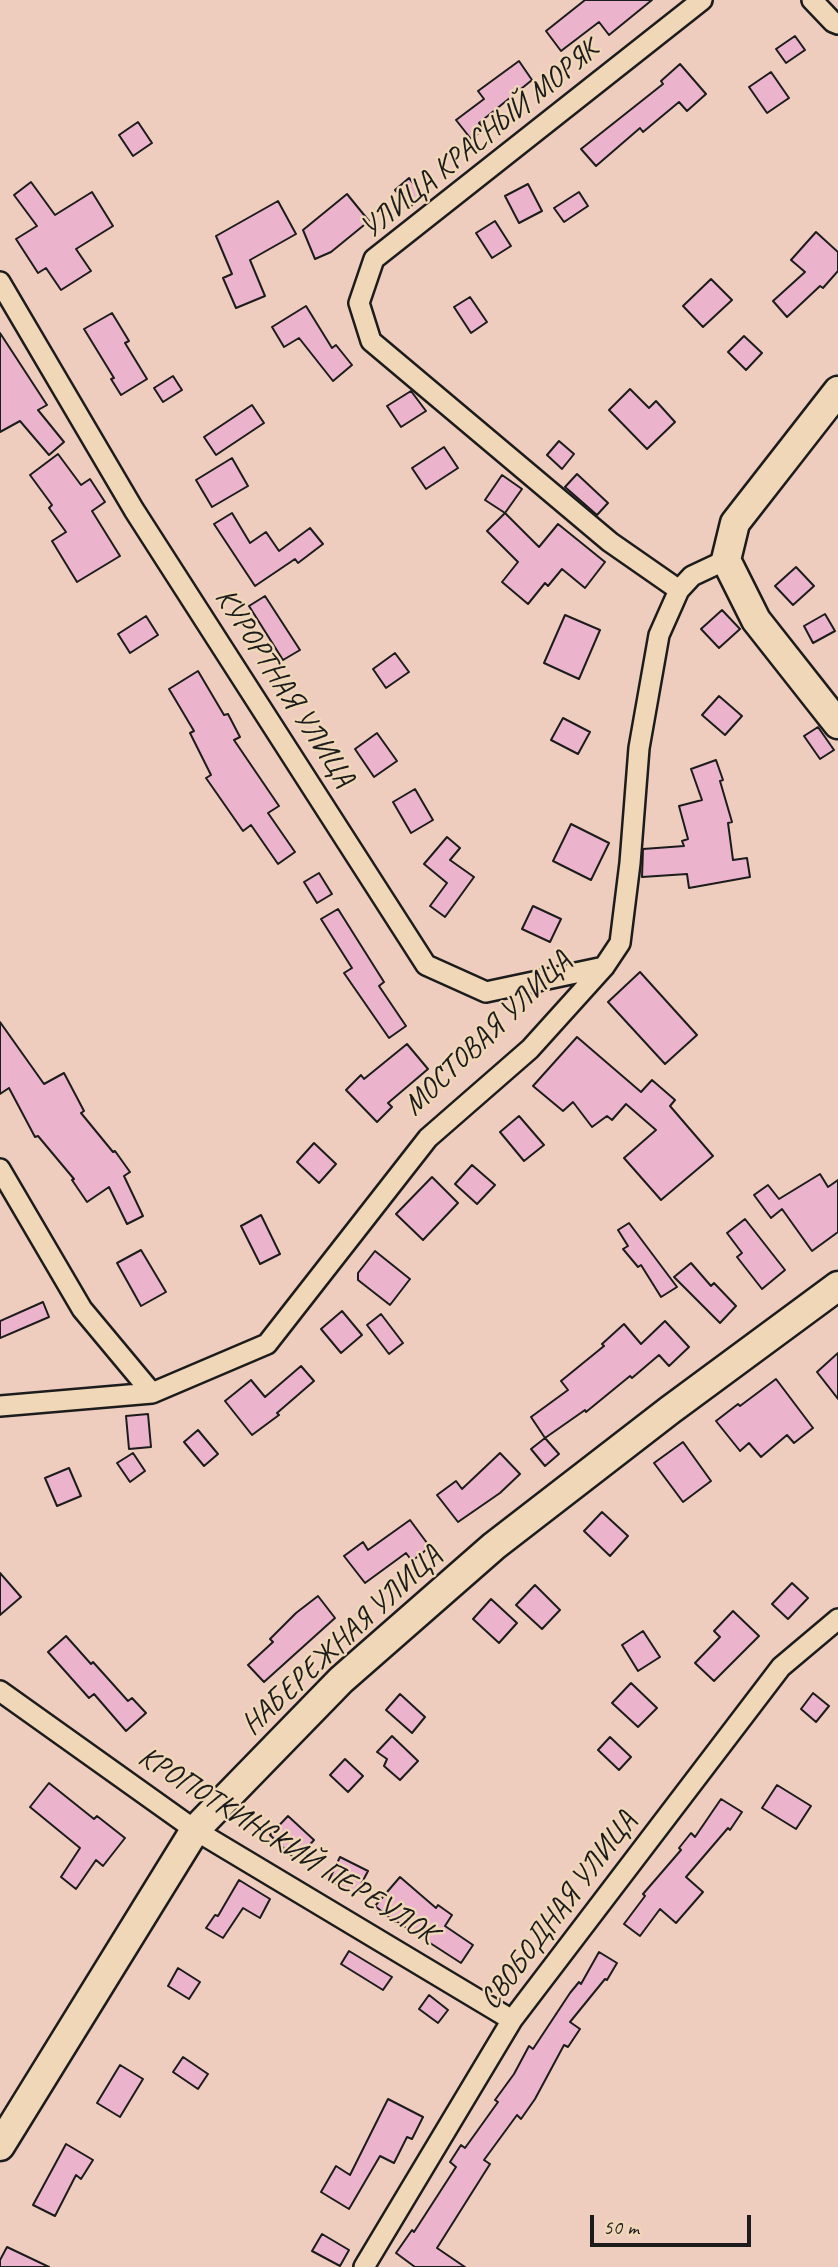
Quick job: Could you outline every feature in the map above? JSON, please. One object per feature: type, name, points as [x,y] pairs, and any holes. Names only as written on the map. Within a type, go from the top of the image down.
[{"type":"street","name":"УЛИЦА КРАСНЫЙ МОРЯК","points":[[679,590],[610,542],[371,341],[359,303],[374,259],[702,0]]},
{"type":"street","points":[[812,0],[832,22],[838,24]]},
{"type":"street","name":"КУРОРТНАЯ УЛИЦА","points":[[0,282],[134,510],[426,965],[486,992],[604,967]]},
{"type":"street","points":[[838,391],[735,523],[726,561],[756,620],[838,724]]},
{"type":"street","name":"МОСТОВАЯ УЛИЦА","points":[[0,1406],[152,1393],[267,1344],[428,1138],[530,1049],[604,967],[620,943],[630,863],[639,748],[659,635],[679,590],[692,576],[726,561]]},
{"type":"street","points":[[0,1169],[82,1309],[152,1393]]},
{"type":"street","name":"НАБЕРЕЖНАЯ УЛИЦА","points":[[0,2146],[195,1830],[341,1681],[494,1546],[670,1410],[838,1286]]},
{"type":"street","name":"СВОБОДНАЯ УЛИЦА","points":[[364,2267],[512,2020],[781,1667],[838,1619]]},
{"type":"street","name":"КРОПОТКИНСКИЙ ПЕРЕУЛОК","points":[[0,1691],[195,1830],[512,2020]]},
{"type":"building","points":[[585,0],[652,0],[609,35],[599,22],[561,51],[546,31]]},
{"type":"building","points":[[795,36],[805,50],[786,63],[776,49]]},
{"type":"building","points":[[519,61],[532,80],[479,123],[484,129],[471,139],[456,120],[484,99],[478,91]]},
{"type":"building","points":[[680,64],[706,94],[687,111],[679,102],[643,132],[640,128],[596,166],[581,149],[663,84],[661,81]]},
{"type":"building","points":[[771,72],[789,98],[767,113],[749,87]]},
{"type":"building","points":[[138,122],[152,143],[133,156],[119,135]]},
{"type":"building","points":[[409,178],[423,195],[410,207],[395,190]]},
{"type":"building","points":[[31,182],[55,215],[92,192],[113,226],[76,249],[91,271],[61,290],[46,268],[38,273],[16,239],[37,226],[14,195]]},
{"type":"building","points":[[528,184],[542,211],[519,223],[505,196]]},
{"type":"building","points":[[579,192],[588,206],[564,222],[554,208]]},
{"type":"building","points":[[347,194],[369,221],[331,252],[315,259],[303,230]]},
{"type":"building","points":[[278,201],[296,234],[250,260],[265,296],[236,308],[223,278],[232,274],[216,236]]},
{"type":"building","points":[[495,221],[511,246],[492,258],[476,233]]},
{"type":"building","points":[[816,232],[838,252],[838,271],[823,288],[820,286],[787,317],[773,301],[805,272],[791,260]]},
{"type":"building","points":[[711,279],[732,300],[703,327],[683,306]]},
{"type":"building","points":[[470,297],[487,322],[471,333],[454,307]]},
{"type":"building","points":[[306,306],[332,348],[336,345],[352,365],[333,381],[299,338],[284,347],[272,327]]},
{"type":"building","points":[[112,313],[129,341],[125,343],[147,379],[121,395],[111,379],[114,378],[84,329]]},
{"type":"building","points":[[0,333],[47,405],[38,410],[64,442],[49,455],[20,421],[0,432]]},
{"type":"building","points":[[744,336],[762,353],[746,370],[728,352]]},
{"type":"building","points":[[173,376],[182,390],[163,402],[154,388]]},
{"type":"building","points":[[630,389],[649,408],[656,401],[675,422],[647,449],[609,410]]},
{"type":"building","points":[[411,391],[426,411],[401,427],[387,406]]},
{"type":"building","points":[[252,405],[264,423],[216,455],[204,437]]},
{"type":"building","points":[[559,441],[574,454],[562,469],[547,455]]},
{"type":"building","points":[[444,447],[458,468],[426,489],[412,468]]},
{"type":"building","points":[[58,454],[81,485],[90,479],[105,502],[92,511],[120,556],[77,582],[52,541],[66,532],[49,508],[52,505],[30,475]]},
{"type":"building","points":[[232,458],[248,486],[212,507],[196,480]]},
{"type":"building","points":[[577,474],[608,503],[597,515],[565,487]]},
{"type":"building","points":[[502,475],[522,489],[505,513],[485,500]]},
{"type":"building","points":[[232,513],[250,543],[266,532],[279,551],[310,528],[323,544],[298,563],[295,559],[255,586],[214,524]]},
{"type":"building","points":[[505,513],[539,547],[558,524],[605,562],[585,588],[562,569],[548,586],[545,583],[528,604],[502,582],[518,562],[487,531]]},
{"type":"building","points":[[796,567],[814,586],[793,605],[775,586]]},
{"type":"building","points":[[265,596],[300,650],[283,660],[249,606]]},
{"type":"building","points":[[722,610],[740,629],[719,648],[701,629]]},
{"type":"building","points":[[825,614],[835,631],[813,643],[804,626]]},
{"type":"building","points":[[565,615],[600,630],[579,679],[544,663]]},
{"type":"building","points":[[146,616],[158,635],[130,653],[118,634]]},
{"type":"building","points":[[395,653],[409,672],[386,688],[373,669]]},
{"type":"building","points":[[198,671],[224,715],[228,714],[240,737],[234,740],[279,806],[268,813],[295,852],[278,864],[251,825],[243,831],[206,778],[211,775],[190,733],[194,731],[169,689]]},
{"type":"building","points":[[719,696],[742,716],[725,735],[702,715]]},
{"type":"building","points":[[563,718],[590,732],[578,754],[551,740]]},
{"type":"building","points":[[818,727],[834,750],[820,759],[804,736]]},
{"type":"building","points":[[377,733],[397,761],[374,777],[355,749]]},
{"type":"building","points":[[716,760],[732,822],[728,823],[733,860],[747,858],[750,877],[689,888],[687,874],[642,877],[643,849],[684,846],[682,841],[688,839],[679,806],[702,800],[691,769]]},
{"type":"building","points":[[415,789],[433,820],[411,833],[393,802]]},
{"type":"building","points":[[571,824],[609,843],[591,880],[553,861]]},
{"type":"building","points":[[447,837],[460,848],[450,860],[474,877],[445,917],[430,906],[447,883],[424,864]]},
{"type":"building","points":[[319,873],[332,894],[317,903],[304,882]]},
{"type":"building","points":[[533,906],[561,919],[550,942],[522,929]]},
{"type":"building","points":[[338,909],[384,982],[379,986],[406,1026],[389,1038],[344,973],[352,968],[321,919]]},
{"type":"building","points":[[640,972],[697,1035],[665,1064],[608,1002]]},
{"type":"building","points":[[0,1022],[44,1084],[64,1073],[84,1111],[81,1113],[130,1172],[124,1176],[143,1216],[127,1224],[109,1187],[87,1202],[72,1180],[74,1179],[38,1136],[35,1137],[9,1088],[0,1094]]},
{"type":"building","points":[[577,1037],[641,1092],[652,1080],[675,1100],[670,1106],[713,1156],[661,1200],[624,1158],[656,1130],[626,1104],[612,1120],[607,1116],[592,1127],[573,1102],[563,1111],[533,1086]]},
{"type":"building","points":[[407,1044],[428,1069],[388,1103],[392,1107],[377,1122],[346,1090],[361,1075],[364,1079]]},
{"type":"building","points":[[519,1116],[544,1145],[524,1161],[500,1132]]},
{"type":"building","points":[[314,1143],[336,1164],[319,1183],[297,1162]]},
{"type":"building","points":[[472,1165],[495,1185],[477,1204],[455,1184]]},
{"type":"building","points":[[820,1174],[828,1187],[838,1180],[838,1232],[812,1251],[782,1209],[771,1218],[754,1195],[768,1185],[779,1199]]},
{"type":"building","points":[[432,1177],[458,1203],[423,1240],[396,1214]]},
{"type":"building","points":[[261,1215],[280,1254],[260,1264],[241,1226]]},
{"type":"building","points":[[745,1219],[785,1270],[762,1289],[737,1257],[742,1253],[727,1233]]},
{"type":"building","points":[[629,1223],[677,1287],[661,1297],[641,1265],[638,1267],[623,1249],[628,1246],[618,1230]]},
{"type":"building","points":[[141,1250],[166,1292],[141,1306],[117,1263]]},
{"type":"building","points":[[375,1251],[410,1279],[390,1305],[358,1280],[358,1273]]},
{"type":"building","points":[[691,1263],[711,1286],[714,1283],[736,1306],[720,1323],[674,1277]]},
{"type":"building","points":[[43,1302],[49,1317],[0,1338],[0,1321]]},
{"type":"building","points":[[342,1311],[362,1335],[341,1353],[321,1329]]},
{"type":"building","points":[[381,1314],[403,1343],[389,1354],[367,1325]]},
{"type":"building","points":[[665,1321],[689,1347],[669,1366],[659,1355],[586,1412],[585,1410],[545,1438],[531,1417],[568,1390],[561,1381],[604,1346],[602,1344],[624,1324],[641,1344]]},
{"type":"building","points":[[838,1353],[838,1399],[817,1372]]},
{"type":"building","points":[[301,1366],[314,1381],[277,1413],[279,1415],[252,1435],[225,1401],[251,1380],[265,1397]]},
{"type":"building","points":[[776,1379],[813,1428],[794,1443],[787,1435],[761,1457],[749,1443],[740,1451],[716,1421]]},
{"type":"building","points":[[148,1414],[151,1447],[129,1449],[126,1416]]},
{"type":"building","points":[[198,1430],[218,1454],[204,1466],[184,1442]]},
{"type":"building","points":[[545,1438],[559,1454],[545,1466],[531,1449]]},
{"type":"building","points":[[683,1442],[711,1481],[683,1502],[654,1463]]},
{"type":"building","points":[[133,1453],[145,1471],[130,1482],[117,1463]]},
{"type":"building","points":[[500,1453],[520,1474],[500,1493],[458,1522],[437,1495],[456,1481],[462,1489]]},
{"type":"building","points":[[69,1468],[81,1496],[57,1506],[45,1478]]},
{"type":"building","points":[[602,1512],[628,1536],[610,1556],[584,1531]]},
{"type":"building","points":[[410,1520],[430,1547],[412,1561],[406,1553],[365,1583],[344,1556],[363,1542],[368,1550]]},
{"type":"building","points":[[0,1573],[21,1597],[0,1615]]},
{"type":"building","points":[[792,1583],[808,1598],[788,1619],[772,1604]]},
{"type":"building","points":[[535,1585],[560,1610],[542,1629],[516,1605]]},
{"type":"building","points":[[318,1596],[335,1618],[264,1682],[248,1665],[273,1642],[270,1639],[296,1613]]},
{"type":"building","points":[[491,1599],[517,1623],[499,1643],[473,1619]]},
{"type":"building","points":[[733,1611],[759,1636],[714,1681],[695,1663],[720,1637],[714,1631]]},
{"type":"building","points":[[643,1631],[660,1657],[638,1671],[622,1645]]},
{"type":"building","points":[[66,1636],[128,1701],[132,1698],[146,1713],[126,1731],[94,1694],[89,1698],[48,1652]]},
{"type":"building","points":[[631,1683],[657,1708],[638,1727],[612,1703]]},
{"type":"building","points":[[813,1693],[829,1706],[816,1722],[801,1709]]},
{"type":"building","points":[[400,1694],[425,1717],[412,1733],[386,1710]]},
{"type":"building","points":[[392,1736],[418,1761],[400,1780],[384,1766],[387,1759],[377,1752]]},
{"type":"building","points":[[610,1737],[631,1757],[619,1770],[598,1750]]},
{"type":"building","points":[[345,1759],[363,1776],[348,1792],[330,1775]]},
{"type":"building","points":[[49,1783],[94,1819],[97,1816],[125,1838],[103,1866],[96,1860],[76,1889],[61,1877],[80,1848],[30,1807]]},
{"type":"building","points":[[777,1785],[811,1806],[796,1829],[762,1808]]},
{"type":"building","points":[[721,1799],[742,1812],[730,1830],[728,1828],[686,1877],[703,1892],[676,1923],[660,1909],[640,1936],[624,1924],[645,1896],[643,1894],[681,1850],[679,1848],[691,1833],[695,1837]]},
{"type":"building","points":[[288,1816],[314,1840],[296,1860],[270,1835]]},
{"type":"building","points":[[340,1857],[368,1871],[356,1894],[329,1880]]},
{"type":"building","points":[[400,1877],[436,1908],[438,1905],[452,1915],[445,1926],[473,1945],[461,1963],[395,1922],[375,1906]]},
{"type":"building","points":[[239,1880],[270,1899],[260,1918],[243,1908],[223,1938],[206,1928],[215,1915],[218,1916]]},
{"type":"building","points":[[349,1951],[392,1977],[383,1990],[341,1964]]},
{"type":"building","points":[[599,1952],[617,1963],[607,1980],[605,1979],[570,2022],[580,2029],[568,2047],[564,2045],[521,2119],[517,2115],[484,2160],[490,2164],[437,2248],[465,2267],[415,2267],[396,2253],[412,2230],[414,2232],[456,2167],[450,2162],[461,2145],[465,2148],[498,2102],[495,2100],[514,2074],[529,2046],[533,2049],[570,1993],[579,1982],[581,1984]]},
{"type":"building","points":[[178,1968],[200,1982],[189,1999],[168,1986]]},
{"type":"building","points":[[429,1995],[448,2010],[438,2023],[419,2009]]},
{"type":"building","points":[[183,2057],[208,2074],[198,2089],[173,2072]]},
{"type":"building","points":[[120,2065],[143,2079],[120,2117],[97,2103]]},
{"type":"building","points":[[388,2099],[423,2117],[412,2139],[407,2137],[394,2163],[380,2156],[349,2209],[321,2192],[336,2166],[350,2175]]},
{"type":"building","points":[[66,2144],[93,2160],[81,2179],[76,2175],[55,2216],[33,2205]]},
{"type":"building","points":[[322,2234],[349,2250],[340,2266],[312,2251]]},
{"type":"building","points":[[7,2247],[49,2267],[0,2267],[0,2260]]}]
